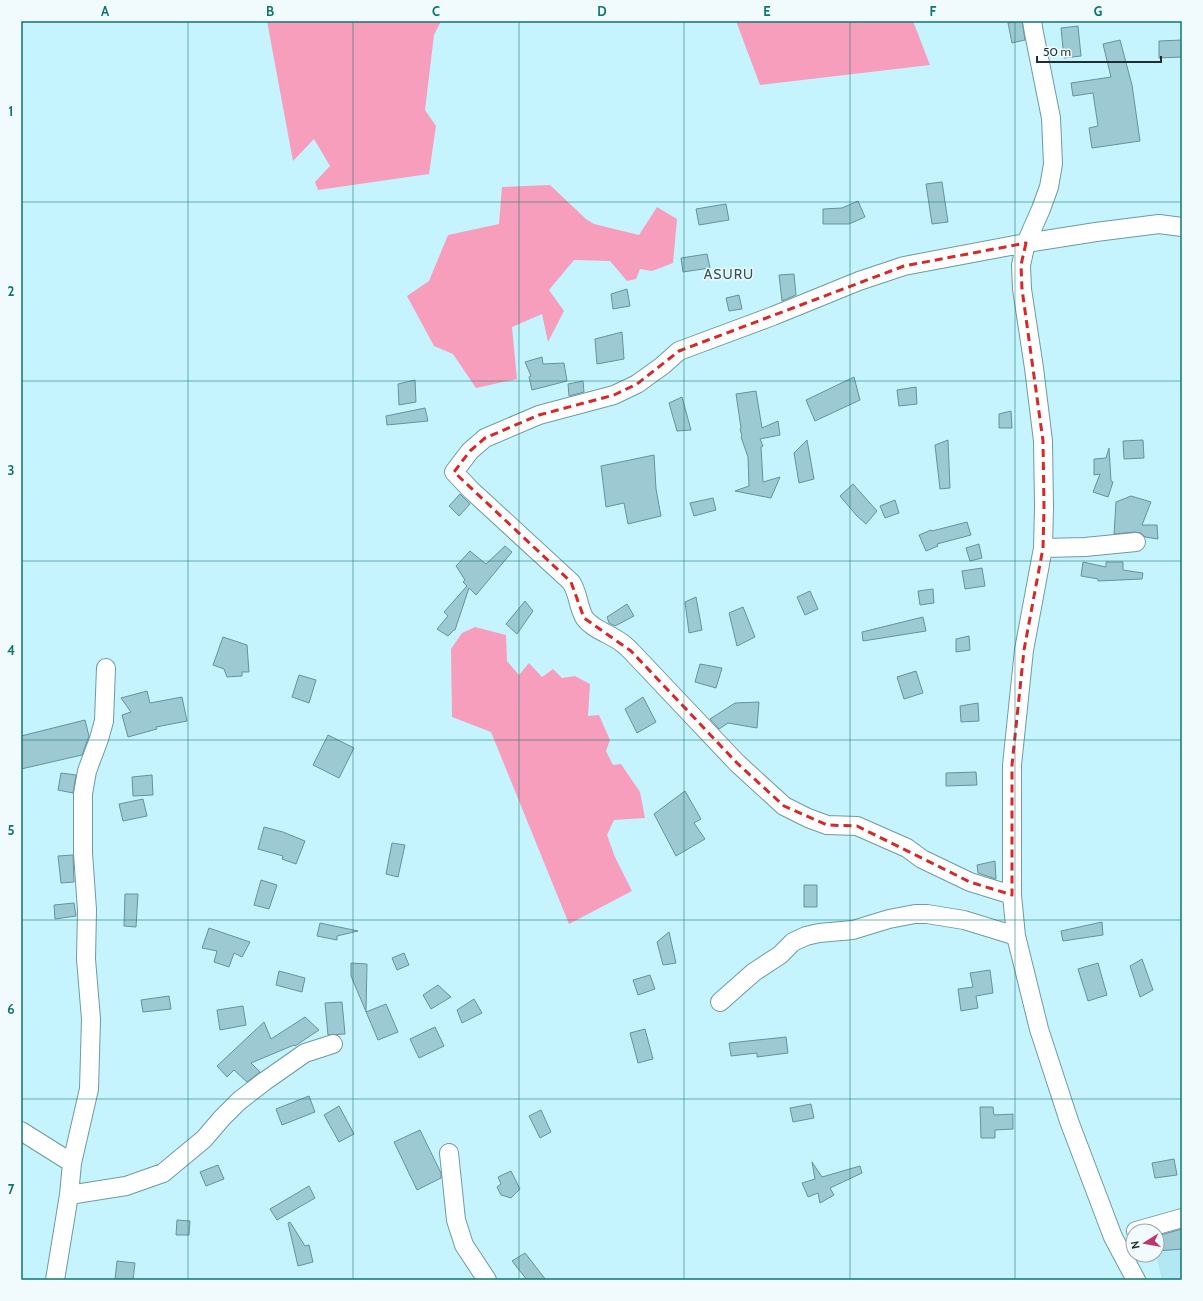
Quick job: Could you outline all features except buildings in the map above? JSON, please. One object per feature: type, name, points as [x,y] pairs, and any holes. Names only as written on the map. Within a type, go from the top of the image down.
[{"type":"street","points":[[1032,21],[1051,118],[1054,164],[1049,188],[1026,243],[1021,265],[1022,288],[1043,441],[1044,507],[1043,548],[1024,650],[1012,765],[1012,895],[1016,936],[1039,1028],[1069,1121],[1113,1237],[1136,1280]]},
{"type":"street","points":[[1012,895],[970,882],[922,859],[907,848],[857,826],[827,825],[808,818],[784,806],[737,763],[632,651],[622,643],[592,625],[584,618],[575,588],[571,582],[471,490],[454,472],[470,450],[486,438],[539,415],[614,395],[637,384],[662,366],[678,351],[773,316],[859,281],[904,266],[1026,243],[1160,224],[1182,227]]},
{"type":"street","points":[[1043,548],[1085,547],[1136,542]]},
{"type":"street","points":[[55,1280],[69,1195],[72,1163],[89,1089],[91,1019],[86,959],[87,910],[83,853],[83,794],[87,771],[99,739],[104,720],[106,668]]},
{"type":"street","points":[[720,1002],[754,972],[780,955],[793,942],[806,936],[819,933],[853,930],[890,919],[921,914],[938,915],[964,920],[1016,936]]},
{"type":"street","points":[[69,1195],[126,1186],[163,1173],[204,1139],[239,1101],[265,1081],[305,1053],[333,1044]]},
{"type":"street","points":[[21,1131],[72,1163]]},
{"type":"street","points":[[449,1153],[456,1220],[464,1246],[487,1280]]},
{"type":"street","points":[[1164,1223],[1182,1218]]},
{"type":"street","points":[[1113,1237],[1125,1234]]},
{"type":"highlighted area","points":[[1026,243],[1021,265],[1022,289],[1043,441],[1044,507],[1043,548],[1024,650],[1012,765],[1012,895],[970,882],[857,826],[827,825],[784,806],[737,763],[631,651],[584,618],[571,582],[454,472],[470,451],[485,438],[539,415],[614,395],[637,384],[679,351],[904,266]]},
{"type":"shaded area","points":[[267,21],[441,21],[434,35],[425,110],[436,126],[429,174],[318,190],[315,182],[330,166],[314,139],[293,161]]},
{"type":"shaded area","points":[[736,21],[913,21],[930,65],[760,85]]},
{"type":"shaded area","points":[[550,185],[586,219],[594,224],[639,235],[657,207],[677,219],[673,263],[652,271],[640,269],[636,279],[627,281],[610,261],[574,260],[549,290],[564,311],[548,342],[542,314],[512,327],[517,379],[476,388],[453,354],[434,346],[407,296],[429,281],[448,235],[499,224],[502,187]]},
{"type":"shaded area","points":[[475,627],[506,635],[507,661],[519,675],[529,663],[542,677],[553,669],[562,678],[575,676],[590,684],[588,716],[599,715],[610,740],[606,751],[613,765],[621,764],[640,792],[645,818],[614,820],[607,835],[615,857],[632,891],[569,924],[491,732],[452,717],[451,649],[462,633]]},
{"type":"shaded area","points":[[1182,1225],[1182,1280],[1162,1280],[1158,1263],[1165,1263],[1165,1229]]},
{"type":"district","name":"ASURU","points":[[729,274]]}]
